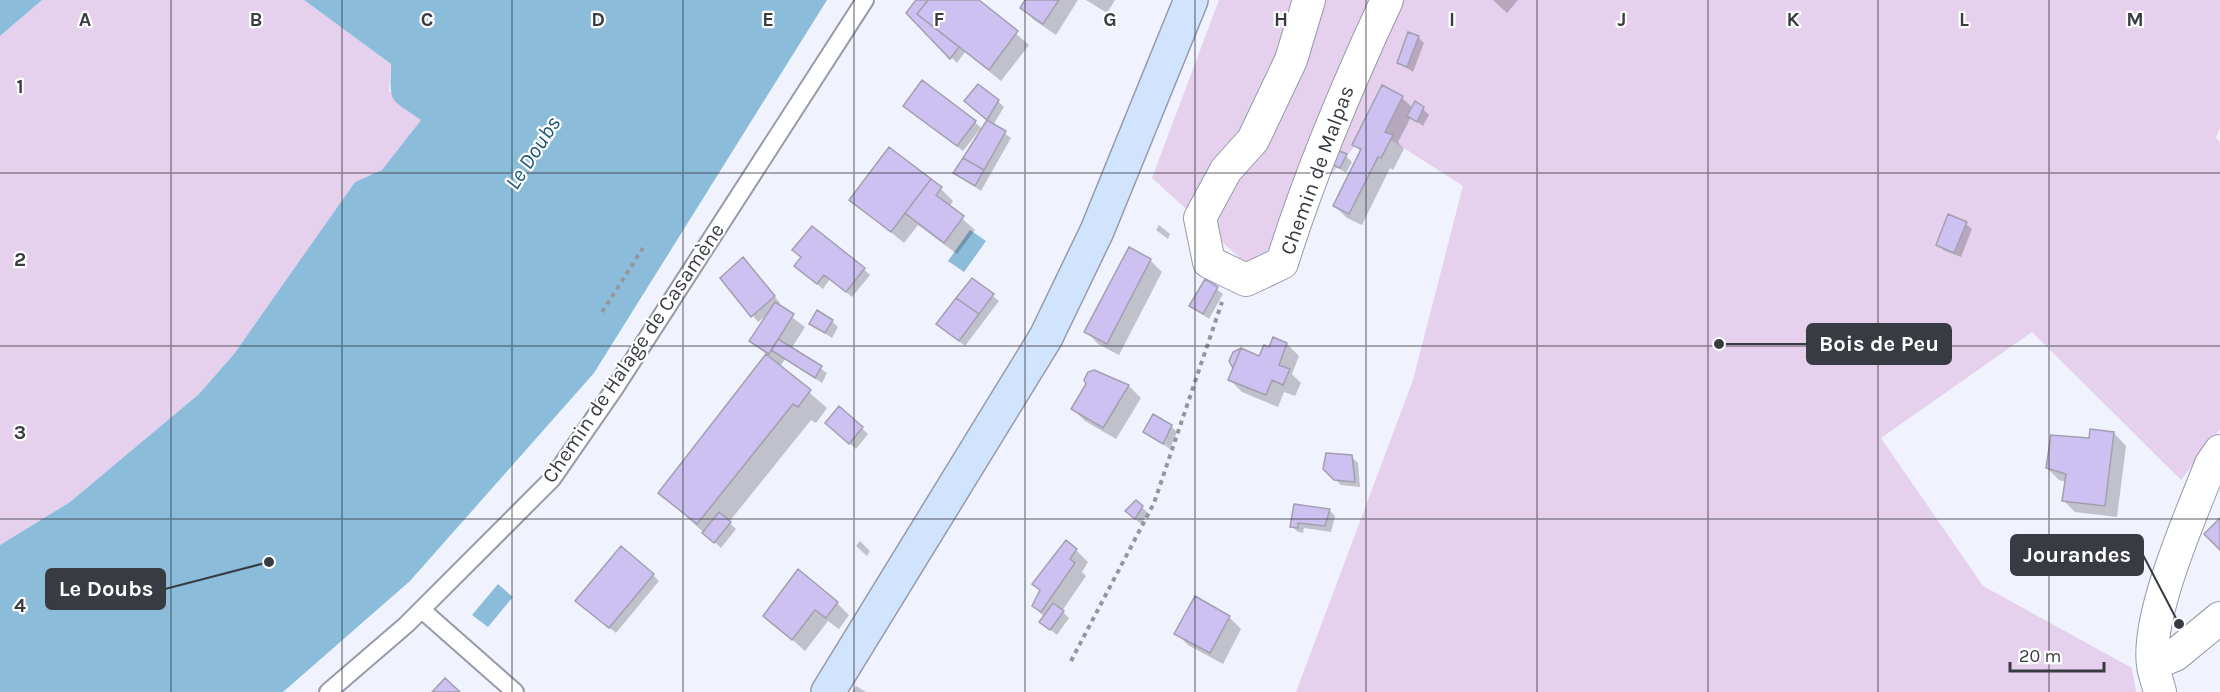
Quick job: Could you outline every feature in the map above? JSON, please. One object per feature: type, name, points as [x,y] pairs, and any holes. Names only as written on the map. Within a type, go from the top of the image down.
[{"type":"main road","points":[[828,692],[1046,337],[1097,231],[1191,0]]},
{"type":"street","points":[[1232,273],[1209,262],[1200,218],[1226,170],[1253,140],[1291,60],[1309,0]]},
{"type":"street","name":"Chemin de Malpas","points":[[1232,273],[1246,280],[1282,263],[1299,208],[1347,87],[1387,0]]},
{"type":"street","points":[[2156,678],[2154,638],[2165,586],[2211,464],[2220,451]]},
{"type":"street","points":[[2156,678],[2175,655],[2220,618]]},
{"type":"lane","name":"Chemin de Halage de Casamène","points":[[328,692],[422,610],[552,479],[615,388],[865,0]]},
{"type":"lane","points":[[422,610],[515,692]]},
{"type":"path","points":[[602,312],[643,248]]},
{"type":"path","points":[[1071,661],[1154,503],[1232,273]]},
{"type":"shaded area","points":[[42,0],[304,0],[391,64],[389,91],[421,120],[382,170],[355,182],[234,354],[199,394],[70,502],[0,545],[0,36]]},
{"type":"shaded area","points":[[1219,0],[2220,0],[2220,127],[2216,138],[2220,142],[2220,429],[2181,480],[2032,332],[1881,438],[1983,586],[2132,668],[2136,692],[1296,692],[1413,380],[1463,186],[1371,127],[1252,269],[1152,178]]},
{"type":"water","points":[[0,0],[42,0],[0,36]]},
{"type":"water","points":[[304,0],[827,0],[594,373],[410,581],[283,692],[0,692],[0,545],[70,502],[199,394],[234,354],[355,182],[382,170],[421,120],[393,99],[391,64]]},
{"type":"water","points":[[970,230],[986,241],[964,272],[948,261]]},
{"type":"water","points":[[498,584],[513,597],[488,627],[472,615]]},
{"type":"building","points":[[916,0],[928,0],[917,14],[959,47],[950,59],[906,13]]},
{"type":"building","points":[[928,0],[979,0],[1018,31],[989,70],[917,14]]},
{"type":"building","points":[[1025,0],[1059,0],[1043,24],[1020,8]]},
{"type":"building","points":[[1408,32],[1419,36],[1407,67],[1397,63]]},
{"type":"building","points":[[922,80],[976,121],[957,146],[903,106]]},
{"type":"building","points":[[978,84],[999,100],[987,120],[964,101]]},
{"type":"building","points":[[1382,85],[1403,96],[1385,132],[1393,135],[1381,158],[1378,157],[1349,214],[1333,206],[1361,149],[1352,145]]},
{"type":"building","points":[[1415,101],[1424,107],[1417,122],[1407,116]]},
{"type":"building","points":[[987,120],[1006,131],[984,170],[963,158]]},
{"type":"building","points":[[889,147],[931,179],[891,232],[849,200]]},
{"type":"building","points":[[1337,150],[1347,154],[1340,168],[1330,164]]},
{"type":"building","points":[[963,158],[984,170],[975,186],[953,173]]},
{"type":"building","points":[[931,179],[942,187],[936,195],[964,216],[944,243],[905,213]]},
{"type":"building","points":[[1948,214],[1967,222],[1954,253],[1936,245]]},
{"type":"building","points":[[812,226],[865,268],[846,292],[824,275],[817,284],[794,266],[801,257],[792,250]]},
{"type":"building","points":[[1129,247],[1151,259],[1107,344],[1084,332]]},
{"type":"building","points":[[743,257],[775,296],[751,317],[720,278]]},
{"type":"building","points":[[972,278],[994,294],[979,314],[956,298]]},
{"type":"building","points":[[1205,279],[1218,287],[1203,314],[1189,306]]},
{"type":"building","points":[[956,298],[979,314],[959,341],[936,324]]},
{"type":"building","points":[[775,302],[794,314],[769,354],[749,341]]},
{"type":"building","points":[[817,310],[833,320],[825,333],[809,324]]},
{"type":"building","points":[[1273,337],[1287,343],[1279,365],[1290,369],[1283,385],[1272,380],[1266,395],[1228,380],[1241,348],[1259,356],[1264,345],[1269,347]]},
{"type":"building","points":[[778,339],[822,366],[815,378],[771,350]]},
{"type":"building","points":[[1241,348],[1233,368],[1229,361],[1233,352]]},
{"type":"building","points":[[766,354],[811,390],[798,407],[793,404],[697,524],[658,493]]},
{"type":"building","points":[[1094,370],[1129,385],[1103,428],[1071,409],[1086,384],[1084,380],[1088,372]]},
{"type":"building","points":[[839,406],[863,427],[849,444],[825,423]]},
{"type":"building","points":[[1153,414],[1172,425],[1163,444],[1143,432]]},
{"type":"building","points":[[2090,429],[2114,432],[2105,506],[2062,501],[2066,474],[2046,468],[2051,435],[2089,438]]},
{"type":"building","points":[[1326,453],[1352,455],[1355,482],[1334,480],[1323,469]]},
{"type":"building","points":[[1136,500],[1143,506],[1135,519],[1125,511]]},
{"type":"building","points":[[1294,504],[1330,509],[1325,526],[1298,523],[1298,528],[1290,527]]},
{"type":"building","points":[[719,512],[731,522],[714,543],[702,533]]},
{"type":"building","points":[[2220,518],[2220,550],[2204,534]]},
{"type":"building","points":[[1066,540],[1077,549],[1070,559],[1075,563],[1041,612],[1032,606],[1040,590],[1032,584]]},
{"type":"building","points":[[621,546],[654,574],[609,628],[575,601]]},
{"type":"building","points":[[798,569],[838,602],[826,618],[815,610],[792,640],[763,616]]},
{"type":"building","points":[[1195,596],[1230,616],[1210,653],[1174,634]]},
{"type":"building","points":[[1053,603],[1064,611],[1050,630],[1039,622]]},
{"type":"building","points":[[445,678],[458,690],[460,692],[432,692]]},
{"type":"place","name":"Bois de Peu","points":[[1719,344]]},
{"type":"place","name":"Le Doubs","points":[[269,562]]},
{"type":"place","name":"Jourandes","points":[[2179,624]]}]
